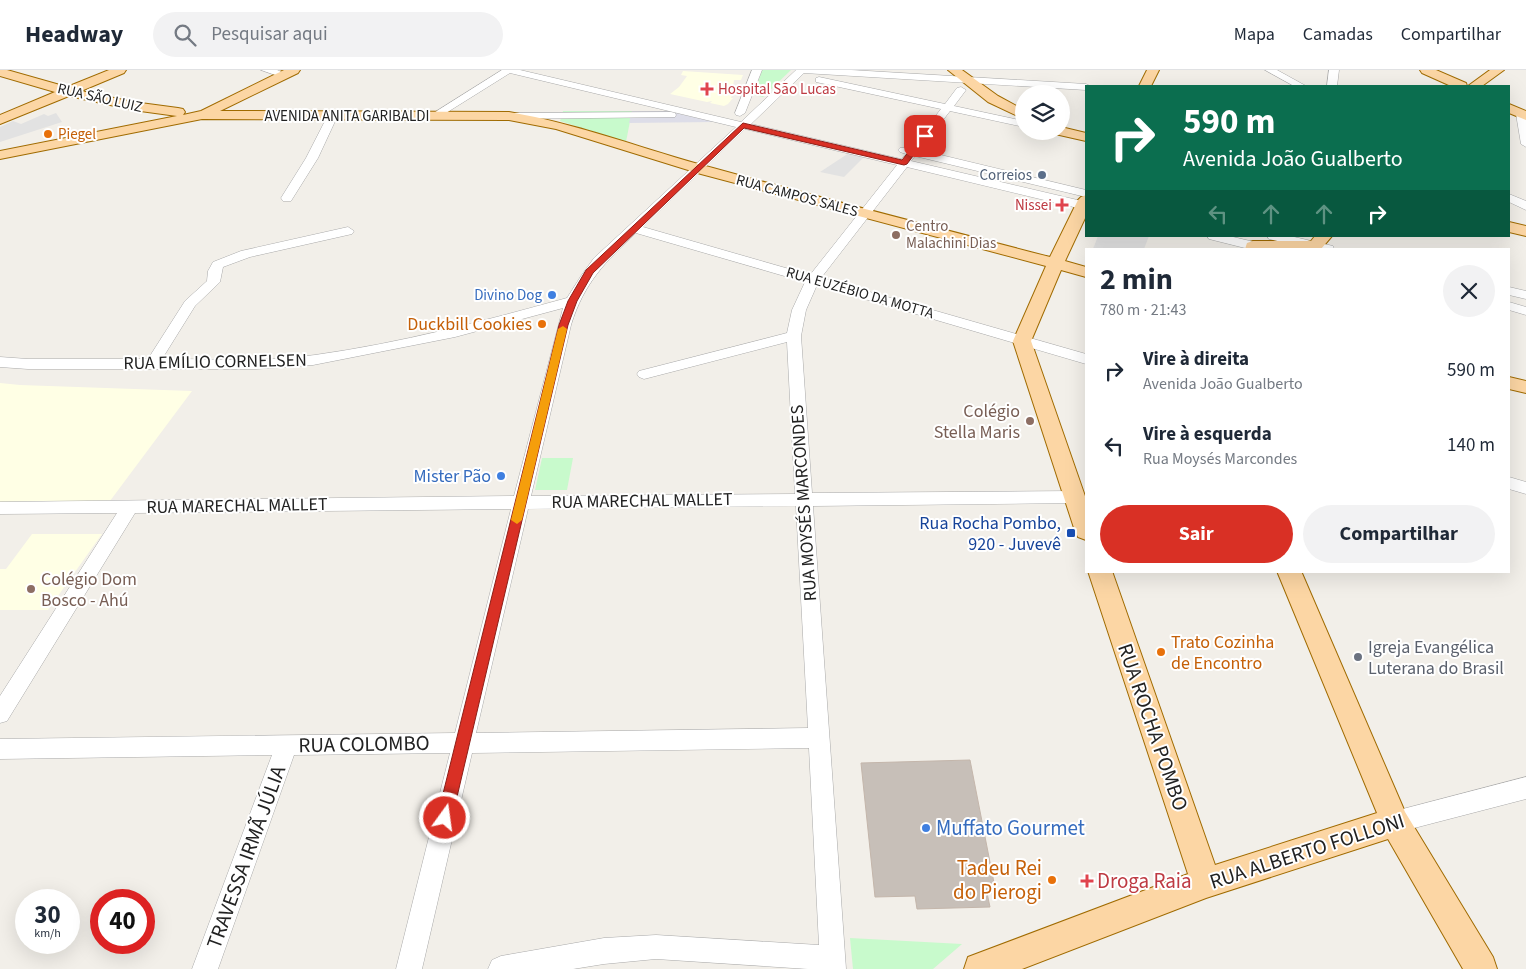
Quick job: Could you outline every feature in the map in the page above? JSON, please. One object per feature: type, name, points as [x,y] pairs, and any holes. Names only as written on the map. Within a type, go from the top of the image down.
[{"type":"main road","points":[[0,120],[120,70]]},
{"type":"main road","points":[[954,70],[993,99],[1015,110]]},
{"type":"main road","points":[[1145,85],[1153,70]]},
{"type":"main road","points":[[1426,70],[1459,85]]},
{"type":"main road","points":[[1476,85],[1498,70]]},
{"type":"main road","name":"RUA SÃO LUIZ","points":[[0,72],[68,92],[134,108],[202,115]]},
{"type":"main road","points":[[202,115],[289,72]]},
{"type":"main road","name":"AVENIDA ANITA GARIBALDI","points":[[0,155],[202,115],[509,116]]},
{"type":"main road","name":"RUA CAMPOS SALES","points":[[509,116],[552,124],[697,168],[1085,272]]},
{"type":"main road","points":[[1070,133],[1085,137]]},
{"type":"main road","points":[[1085,203],[1022,341],[1085,528]]},
{"type":"main road","points":[[1510,227],[1526,231]]},
{"type":"main road","points":[[1257,245],[1322,244]]},
{"type":"main road","points":[[1510,383],[1526,387]]},
{"type":"main road","name":"RUA ROCHA POMBO","points":[[1101,573],[1206,883]]},
{"type":"main road","points":[[1290,573],[1394,822],[1482,969]]},
{"type":"main road","name":"RUA ALBERTO FOLLONI","points":[[980,969],[1206,883],[1394,822]]},
{"type":"street","points":[[266,70],[289,72]]},
{"type":"street","points":[[434,116],[509,70],[743,125],[908,158],[1085,201]]},
{"type":"street","points":[[553,70],[619,85]]},
{"type":"street","points":[[757,70],[745,100],[735,112],[758,117]]},
{"type":"street","points":[[1270,70],[1298,85]]},
{"type":"street","points":[[1332,85],[1334,70]]},
{"type":"street","points":[[408,969],[564,325],[572,301],[594,266],[743,125],[758,117],[766,103],[801,72],[1015,122]]},
{"type":"street","points":[[820,75],[968,80],[1085,87]]},
{"type":"street","name":"RUA MOYSÉS MARCONDES","points":[[833,964],[794,336],[802,302],[813,280],[968,80]]},
{"type":"street","points":[[745,100],[753,103],[766,103]]},
{"type":"street","points":[[1518,112],[1526,144]]},
{"type":"street","points":[[0,114],[14,114]]},
{"type":"street","name":"AVENIDA ANITA GARIBALDI","points":[[509,116],[699,115]]},
{"type":"street","points":[[287,198],[312,158],[333,116]]},
{"type":"street","points":[[894,148],[908,158]]},
{"type":"street","points":[[1510,198],[1526,206]]},
{"type":"street","name":"RUA EUZÉBIO DA MOTTA","points":[[634,228],[1085,360]]},
{"type":"street","points":[[152,364],[190,304],[213,282],[218,265],[246,254],[348,231]]},
{"type":"street","points":[[1218,237],[1257,245]]},
{"type":"street","points":[[1279,237],[1322,244]]},
{"type":"street","points":[[1510,291],[1526,295]]},
{"type":"street","name":"RUA EMÍLIO CORNELSEN","points":[[0,362],[152,364],[284,362],[345,355],[455,333],[572,301]]},
{"type":"street","points":[[1510,306],[1526,311]]},
{"type":"street","points":[[644,374],[794,336]]},
{"type":"street","points":[[1510,483],[1526,488]]},
{"type":"street","name":"RUA MARECHAL MALLET","points":[[0,508],[1075,496]]},
{"type":"street","points":[[0,714],[130,507]]},
{"type":"street","name":"RUA COLOMBO","points":[[0,749],[819,738]]},
{"type":"street","name":"TRAVESSA IRMÃ JÚLIA","points":[[205,969],[287,745]]},
{"type":"street","name":"RUA ALBERTO FOLLONI","points":[[1394,822],[1526,788]]},
{"type":"street","points":[[501,969],[604,951],[648,947],[833,964]]},
{"type":"shaded area","name":"Hospital São Lucas","points":[[683,71],[743,75],[741,80],[734,80],[733,86],[739,86],[734,91],[731,98],[733,98],[724,106],[710,103],[712,101],[707,102],[670,94],[679,87],[687,76],[681,75]]},
{"type":"shaded area","points":[[632,111],[668,111],[714,122],[629,123]]},
{"type":"shaded area","points":[[56,113],[62,122],[0,142],[0,127],[13,121],[21,124],[44,114],[48,116]]},
{"type":"shaded area","points":[[849,153],[864,157],[844,177],[820,172]]},
{"type":"shaded area","points":[[1098,237],[1149,237],[1144,248],[1093,248]]},
{"type":"shaded area","points":[[0,383],[192,391],[107,505],[0,506]]},
{"type":"shaded area","name":"Colégio Dom Bosco - Ahú","points":[[32,534],[102,534],[48,610],[0,610],[0,569],[6,569]]},
{"type":"green space","points":[[762,70],[791,70],[763,97],[754,95]]},
{"type":"green space","points":[[563,111],[632,111],[626,142],[560,121]]},
{"type":"green space","points":[[542,458],[573,458],[567,490],[535,490]]},
{"type":"green space","points":[[850,938],[962,944],[933,969],[853,969]]},
{"type":"building","name":"Muffato Gourmet","points":[[970,760],[996,893],[987,893],[990,907],[917,909],[915,896],[875,897],[861,763]]},
{"type":"slow traffic","points":[[517,520],[563,329]]},
{"type":"place","name":"Hospital São Lucas","points":[[707,89]]},
{"type":"place","name":"Piegel","points":[[48,134]]},
{"type":"place","name":"Correios","points":[[1042,175]]},
{"type":"place","name":"Nissei","points":[[1062,205]]},
{"type":"place","name":"Centro Malachini Dias","points":[[896,235]]},
{"type":"place","name":"Divino Dog","points":[[552,295]]},
{"type":"place","name":"Duckbill Cookies","points":[[542,324]]},
{"type":"place","name":"Colégio Stella Maris","points":[[1030,421]]},
{"type":"place","name":"Mister Pão","points":[[501,476]]},
{"type":"place","name":"Rua Rocha Pombo, 920 - Juvevê","points":[[1071,533]]},
{"type":"place","name":"Colégio Dom Bosco - Ahú","points":[[31,589]]},
{"type":"place","name":"Trato Cozinha de Encontro","points":[[1161,652]]},
{"type":"place","name":"Igreja Evangélica Luterana do Brasil","points":[[1358,657]]},
{"type":"place","name":"Muffato Gourmet","points":[[926,828]]},
{"type":"place","name":"Tadeu Rei do Pierogi","points":[[1052,880]]},
{"type":"place","name":"Droga Raia","points":[[1087,881]]},
{"type":"route","points":[[445,818],[567,313],[589,272],[743,125],[904,163],[925,136]]}]
